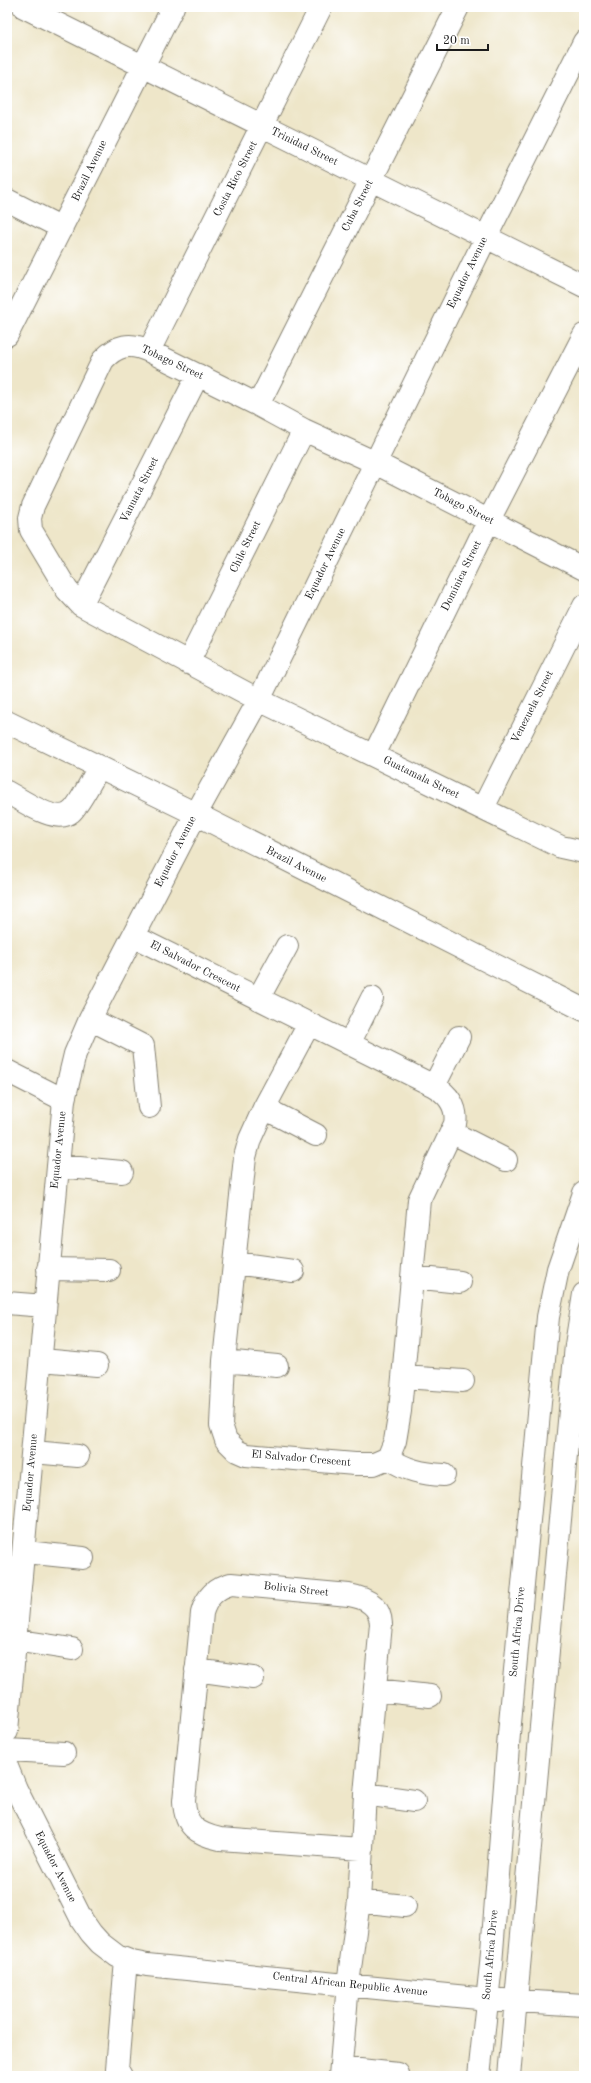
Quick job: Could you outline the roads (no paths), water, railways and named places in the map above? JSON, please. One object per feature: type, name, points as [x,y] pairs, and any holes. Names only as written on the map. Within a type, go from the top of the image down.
[{"type":"street","name":"Trinidad Street","points":[[24,7],[584,286]]},
{"type":"street","name":"Brazil Avenue","points":[[7,335],[173,7]]},
{"type":"street","name":"Costa Rico Street","points":[[149,351],[321,7]]},
{"type":"street","name":"Cuba Street","points":[[258,405],[458,7]]},
{"type":"street","name":"Equador Avenue","points":[[7,1730],[14,1640],[19,1543],[32,1452],[42,1360],[48,1269],[64,1100],[75,1054],[90,1019],[196,814],[259,700],[486,237],[584,42]]},
{"type":"street","points":[[7,200],[62,228]]},
{"type":"street","name":"Dominica Street","points":[[374,755],[489,520],[584,335]]},
{"type":"street","name":"Tobago Street","points":[[259,700],[81,605],[67,590],[31,530],[30,518],[33,506],[103,360],[112,351],[122,346],[134,346],[149,351],[258,405],[304,430],[376,463],[584,569]]},
{"type":"street","name":"Vanuata Street","points":[[81,605],[198,375]]},
{"type":"street","name":"Chile Street","points":[[188,663],[304,430]]},
{"type":"street","name":"Venezuela Street","points":[[483,808],[584,606]]},
{"type":"street","name":"Guatamala Street","points":[[259,700],[561,847],[584,852]]},
{"type":"street","name":"Brazil Avenue","points":[[7,722],[196,814],[584,1010]]},
{"type":"street","points":[[7,792],[48,814],[60,816],[72,812],[100,767]]},
{"type":"street","name":"El Salvador Crescent","points":[[133,936],[434,1086],[449,1099],[454,1109],[456,1119],[419,1200],[398,1429],[394,1448],[388,1458],[374,1464],[254,1457],[238,1451],[226,1440],[221,1425],[224,1361],[245,1157],[250,1139],[264,1108],[309,1024]]},
{"type":"street","points":[[258,999],[287,946]]},
{"type":"street","points":[[349,1044],[372,998]]},
{"type":"street","points":[[90,1019],[143,1046],[149,1107]]},
{"type":"street","points":[[434,1086],[458,1037]]},
{"type":"street","points":[[7,1071],[64,1100]]},
{"type":"street","points":[[264,1108],[316,1135]]},
{"type":"street","points":[[451,1132],[506,1160]]},
{"type":"street","points":[[58,1166],[122,1172]]},
{"type":"street","name":"South Africa Drive","points":[[479,2076],[487,1999],[511,1710],[548,1317],[562,1256],[584,1193]]},
{"type":"street","points":[[235,1263],[294,1271]]},
{"type":"street","points":[[48,1269],[109,1270]]},
{"type":"street","points":[[413,1277],[460,1282]]},
{"type":"street","points":[[509,2076],[576,1345],[584,1294]]},
{"type":"street","points":[[7,1303],[45,1306]]},
{"type":"street","points":[[42,1360],[97,1365]]},
{"type":"street","points":[[224,1361],[277,1366]]},
{"type":"street","points":[[403,1377],[462,1381]]},
{"type":"street","points":[[32,1452],[78,1456]]},
{"type":"street","points":[[388,1458],[410,1470],[444,1475]]},
{"type":"street","points":[[19,1543],[83,1558]]},
{"type":"street","name":"Bolivia Street","points":[[341,2072],[348,1984],[358,1901],[365,1794],[381,1624],[379,1612],[367,1600],[349,1595],[230,1584],[223,1586],[208,1597],[204,1607],[196,1670],[184,1812],[192,1825],[203,1834],[220,1839],[361,1849]]},
{"type":"street","points":[[14,1640],[72,1649]]},
{"type":"street","points":[[196,1670],[253,1678]]},
{"type":"street","points":[[374,1690],[430,1696]]},
{"type":"street","points":[[7,1750],[64,1753]]},
{"type":"street","name":"Equador Avenue","points":[[7,1767],[16,1789],[82,1920],[100,1943],[122,1958]]},
{"type":"street","points":[[365,1794],[414,1802]]},
{"type":"street","points":[[358,1901],[404,1906]]},
{"type":"street","points":[[121,2076],[117,2069],[122,1958]]},
{"type":"street","name":"Central African Republic Avenue","points":[[122,1958],[147,1965],[487,1999],[584,2005]]},
{"type":"street","points":[[341,2072],[398,2074]]}]
